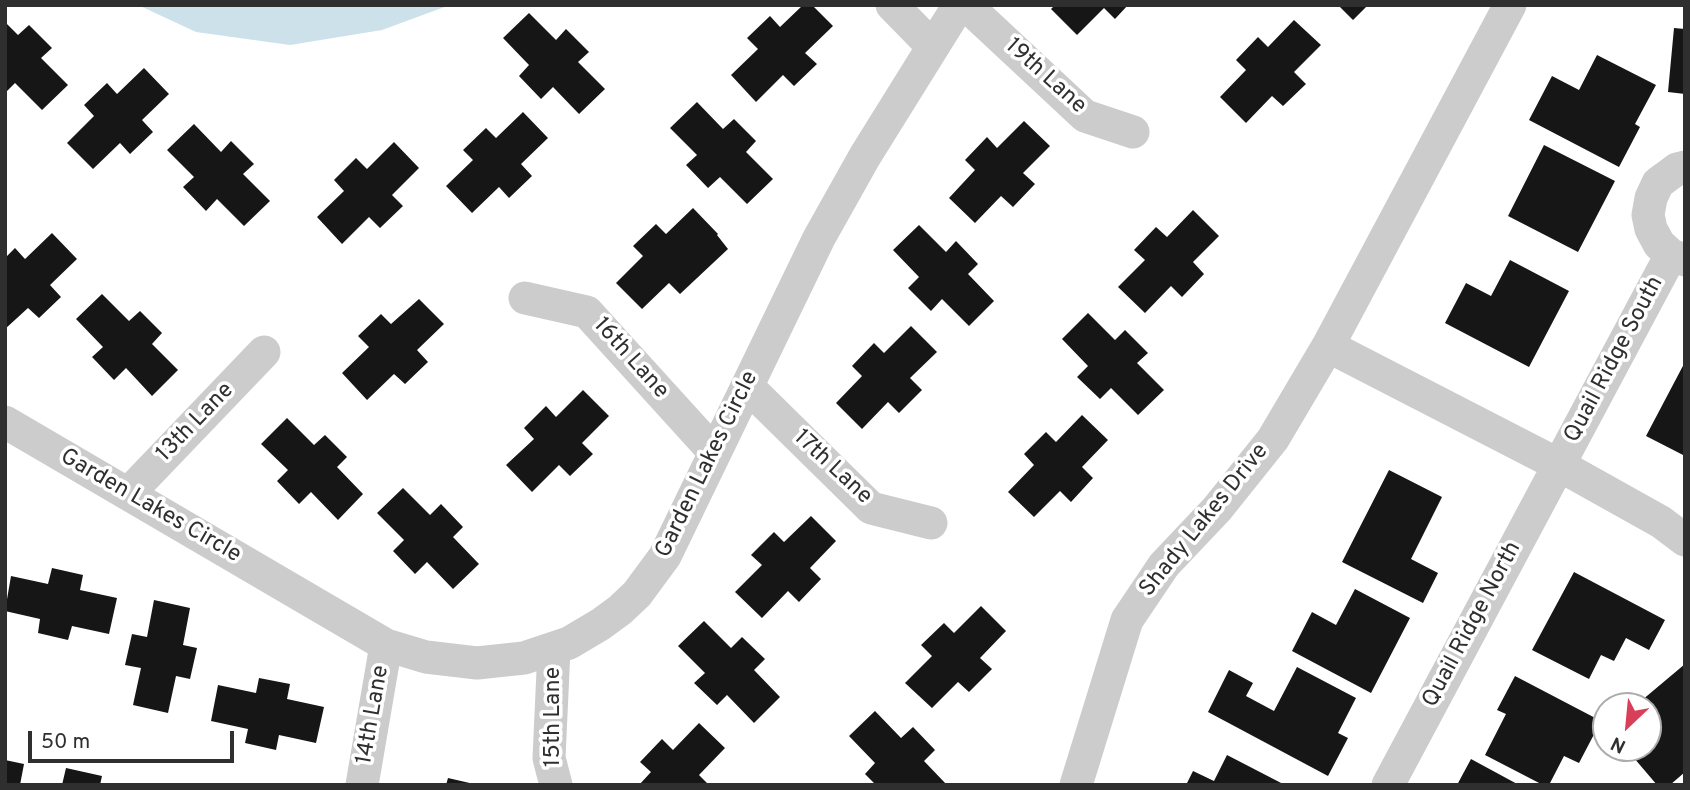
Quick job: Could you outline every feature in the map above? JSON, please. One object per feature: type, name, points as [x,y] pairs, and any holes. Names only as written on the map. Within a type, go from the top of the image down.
[{"type":"street","points":[[892,5],[933,47]]},
{"type":"street","name":"Garden Lakes Circle","points":[[5,422],[386,645],[426,657],[477,663],[524,658],[554,649],[601,624],[637,594],[665,556],[819,238],[865,156],[959,5]]},
{"type":"street","name":"19th Lane","points":[[966,5],[1085,117],[1133,132]]},
{"type":"street","name":"Shady Lakes Drive","points":[[1076,785],[1127,620],[1164,565],[1217,509],[1273,439],[1328,346],[1510,5]]},
{"type":"street","name":"Quail Ridge South","points":[[1559,466],[1678,258],[1659,244],[1650,229],[1649,206],[1658,183],[1676,169],[1685,167]]},
{"type":"street","name":"16th Lane","points":[[525,298],[587,312],[715,453]]},
{"type":"street","points":[[1328,346],[1559,466],[1661,522],[1685,540]]},
{"type":"street","name":"13th Lane","points":[[128,494],[264,352]]},
{"type":"street","name":"17th Lane","points":[[747,386],[871,508],[932,523]]},
{"type":"street","name":"Quail Ridge North","points":[[1388,785],[1559,466]]},
{"type":"street","name":"14th Lane","points":[[362,785],[386,645]]},
{"type":"street","name":"15th Lane","points":[[554,649],[549,758],[556,785]]},
{"type":"water","points":[[138,5],[450,5],[382,30],[290,45],[196,32]]},
{"type":"building","points":[[803,5],[812,5],[833,26],[805,53],[817,64],[794,86],[783,75],[756,102],[731,75],[758,49],[747,38],[770,16],[780,27]]},
{"type":"building","points":[[1055,5],[1128,5],[1115,19],[1104,8],[1077,35],[1051,9]]},
{"type":"building","points":[[1338,5],[1368,5],[1353,20]]},
{"type":"building","points":[[529,13],[556,40],[566,29],[589,52],[578,62],[605,89],[579,114],[553,87],[541,99],[519,76],[529,65],[503,38]]},
{"type":"building","points":[[1294,20],[1321,45],[1294,72],[1306,84],[1283,106],[1272,96],[1246,123],[1220,97],[1246,70],[1236,60],[1258,37],[1268,47]]},
{"type":"building","points":[[5,22],[18,35],[29,25],[52,48],[41,58],[68,85],[42,110],[15,83],[5,93]]},
{"type":"building","points":[[1674,28],[1685,29],[1685,94],[1668,92]]},
{"type":"building","points":[[1597,55],[1656,85],[1635,124],[1640,127],[1619,167],[1529,120],[1552,76],[1579,90]]},
{"type":"building","points":[[144,68],[169,94],[142,120],[153,132],[130,154],[120,143],[93,169],[67,143],[94,116],[84,105],[107,83],[117,94]]},
{"type":"building","points":[[697,102],[723,129],[734,119],[756,141],[746,152],[773,179],[747,204],[720,177],[708,188],[686,165],[697,155],[670,128]]},
{"type":"building","points":[[523,112],[548,138],[521,164],[532,176],[509,198],[499,187],[472,213],[446,186],[473,160],[463,150],[486,128],[496,138]]},
{"type":"building","points":[[1024,121],[1050,146],[1023,173],[1035,184],[1013,207],[1001,196],[975,223],[949,198],[975,170],[965,160],[987,137],[997,148]]},
{"type":"building","points":[[194,124],[221,152],[231,141],[254,164],[243,174],[270,201],[244,226],[217,199],[206,211],[183,187],[194,177],[167,150]]},
{"type":"building","points":[[394,142],[419,168],[392,195],[403,206],[380,228],[369,217],[342,244],[317,217],[344,191],[334,180],[356,158],[367,169]]},
{"type":"building","points":[[1544,145],[1615,181],[1578,252],[1508,216]]},
{"type":"building","points":[[693,208],[718,234],[728,249],[680,294],[669,283],[642,309],[616,283],[643,256],[633,246],[656,224],[666,234]]},
{"type":"building","points":[[1193,210],[1219,236],[1193,262],[1204,274],[1182,297],[1171,286],[1145,313],[1118,287],[1145,260],[1134,250],[1156,227],[1167,237]]},
{"type":"building","points":[[919,225],[946,252],[956,241],[978,264],[968,274],[994,301],[969,326],[942,299],[931,311],[908,288],[919,277],[893,250]]},
{"type":"building","points":[[52,233],[77,259],[50,285],[61,297],[39,318],[28,308],[5,329],[5,258],[15,248],[25,259]]},
{"type":"building","points":[[1510,260],[1569,291],[1529,367],[1445,323],[1466,283],[1491,296]]},
{"type":"building","points":[[102,294],[129,321],[140,311],[162,333],[152,344],[178,370],[152,396],[126,368],[114,380],[92,357],[103,347],[76,319]]},
{"type":"building","points":[[419,299],[444,324],[417,350],[428,362],[405,384],[394,374],[367,400],[342,373],[369,347],[358,336],[381,314],[391,324]]},
{"type":"building","points":[[1088,313],[1115,340],[1125,330],[1148,353],[1137,363],[1164,390],[1138,415],[1111,388],[1100,399],[1077,377],[1088,366],[1062,339]]},
{"type":"building","points":[[911,326],[937,352],[910,378],[922,390],[899,413],[888,402],[862,429],[836,403],[862,376],[852,366],[874,343],[884,353]]},
{"type":"building","points":[[1685,362],[1685,456],[1646,436]]},
{"type":"building","points":[[583,390],[609,416],[582,443],[593,454],[570,476],[559,465],[532,492],[506,465],[534,439],[524,428],[546,406],[556,417]]},
{"type":"building","points":[[1082,415],[1108,440],[1082,467],[1093,478],[1071,502],[1060,491],[1034,517],[1008,492],[1034,465],[1024,454],[1046,432],[1056,442]]},
{"type":"building","points":[[287,418],[314,445],[325,435],[347,457],[337,467],[363,494],[338,520],[311,492],[299,504],[277,481],[288,470],[261,444]]},
{"type":"building","points":[[1389,470],[1442,497],[1411,559],[1438,573],[1423,603],[1342,562]]},
{"type":"building","points":[[403,488],[430,515],[441,504],[463,527],[453,537],[479,564],[453,589],[427,562],[415,574],[393,551],[404,540],[377,513]]},
{"type":"building","points":[[811,516],[836,541],[810,568],[821,579],[799,602],[788,591],[762,618],[735,592],[762,565],[751,555],[774,532],[784,542]]},
{"type":"building","points":[[52,568],[83,575],[80,590],[117,598],[109,634],[72,626],[68,640],[38,633],[40,619],[5,611],[11,576],[48,584]]},
{"type":"building","points":[[1574,572],[1665,620],[1649,650],[1626,638],[1614,661],[1601,655],[1589,679],[1532,650]]},
{"type":"building","points":[[1355,589],[1410,618],[1371,693],[1292,651],[1312,612],[1336,625]]},
{"type":"building","points":[[154,600],[190,608],[183,645],[197,648],[190,679],[176,676],[168,713],[133,705],[141,668],[125,665],[132,634],[147,637]]},
{"type":"building","points":[[981,606],[1006,631],[980,658],[992,669],[969,692],[958,682],[932,708],[905,683],[932,656],[921,645],[944,623],[954,633]]},
{"type":"building","points":[[704,621],[731,648],[742,637],[765,659],[754,670],[780,697],[754,723],[727,695],[717,705],[694,683],[705,673],[678,646]]},
{"type":"building","points":[[1685,664],[1685,772],[1670,785],[1657,785],[1637,762],[1662,762],[1662,692],[1652,692]]},
{"type":"building","points":[[1297,667],[1356,698],[1338,733],[1348,738],[1328,776],[1208,712],[1229,670],[1253,683],[1246,696],[1274,711]]},
{"type":"building","points":[[1515,676],[1592,716],[1592,738],[1579,763],[1564,756],[1549,785],[1543,785],[1485,755],[1506,714],[1497,710]]},
{"type":"building","points":[[259,678],[290,684],[287,699],[324,707],[316,743],[279,735],[276,750],[245,743],[248,729],[211,721],[218,685],[256,693]]},
{"type":"building","points":[[875,711],[901,738],[913,727],[935,750],[924,761],[947,785],[876,785],[865,774],[875,763],[849,736]]},
{"type":"building","points":[[699,723],[725,748],[699,775],[709,785],[639,785],[651,772],[640,762],[662,739],[673,750]]},
{"type":"building","points":[[1227,755],[1285,785],[1186,785],[1193,771],[1214,781]]},
{"type":"building","points":[[1471,759],[1519,785],[1457,785]]},
{"type":"building","points":[[5,760],[24,764],[20,785],[5,785]]},
{"type":"building","points":[[66,768],[102,776],[100,785],[62,785]]},
{"type":"building","points":[[448,778],[474,784],[474,785],[446,785]]}]
